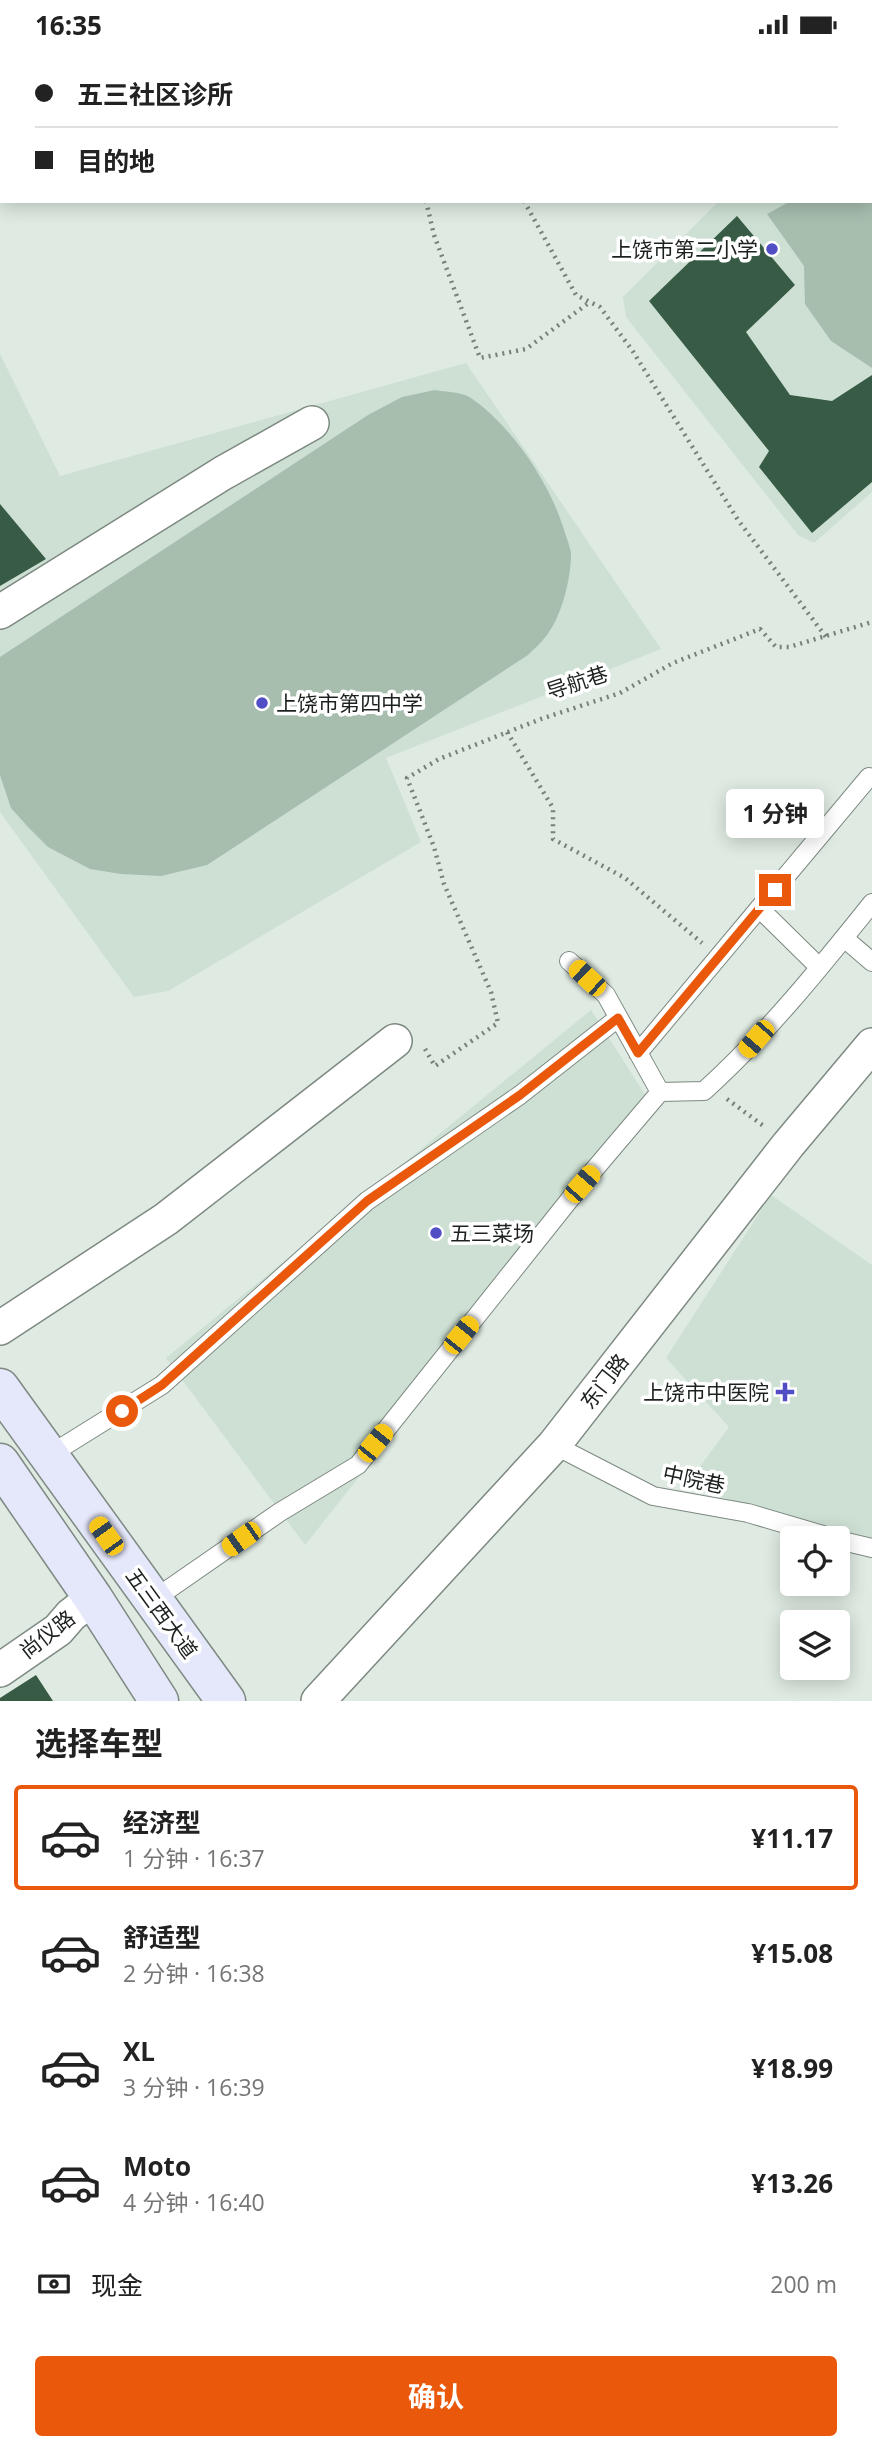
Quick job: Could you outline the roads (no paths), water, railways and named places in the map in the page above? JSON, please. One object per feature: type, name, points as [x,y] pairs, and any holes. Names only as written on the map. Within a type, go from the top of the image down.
[{"type":"main road","name":"五三西大道","points":[[0,1388],[226,1701]]},
{"type":"main road","points":[[0,1463],[93,1598],[159,1701]]},
{"type":"street","points":[[0,612],[223,473],[312,423]]},
{"type":"street","points":[[0,1328],[166,1219],[395,1041]]},
{"type":"street","name":"东门路","points":[[318,1701],[555,1445],[788,1145],[872,1045]]},
{"type":"street","name":"尚仪路","points":[[0,1670],[58,1630],[71,1615],[93,1598]]},
{"type":"lane","points":[[638,1053],[869,777]]},
{"type":"lane","points":[[153,1600],[280,1512],[358,1465],[582,1184],[660,1092],[704,1091],[710,1086],[741,1056],[872,903]]},
{"type":"lane","points":[[759,908],[819,967]]},
{"type":"lane","points":[[844,938],[872,962]]},
{"type":"lane","points":[[569,961],[606,995],[660,1092]]},
{"type":"lane","points":[[48,1456],[162,1385],[367,1201],[520,1095],[618,1018]]},
{"type":"lane","name":"中院巷","points":[[555,1445],[653,1496],[748,1513],[792,1526]]},
{"type":"lane","points":[[850,1543],[872,1548]]},
{"type":"place","name":"上饶市第二小学","points":[[772,249]]},
{"type":"place","name":"上饶市第四中学","points":[[262,703]]},
{"type":"place","name":"五三菜场","points":[[436,1233]]},
{"type":"place","name":"上饶市中医院","points":[[785,1392]]}]
